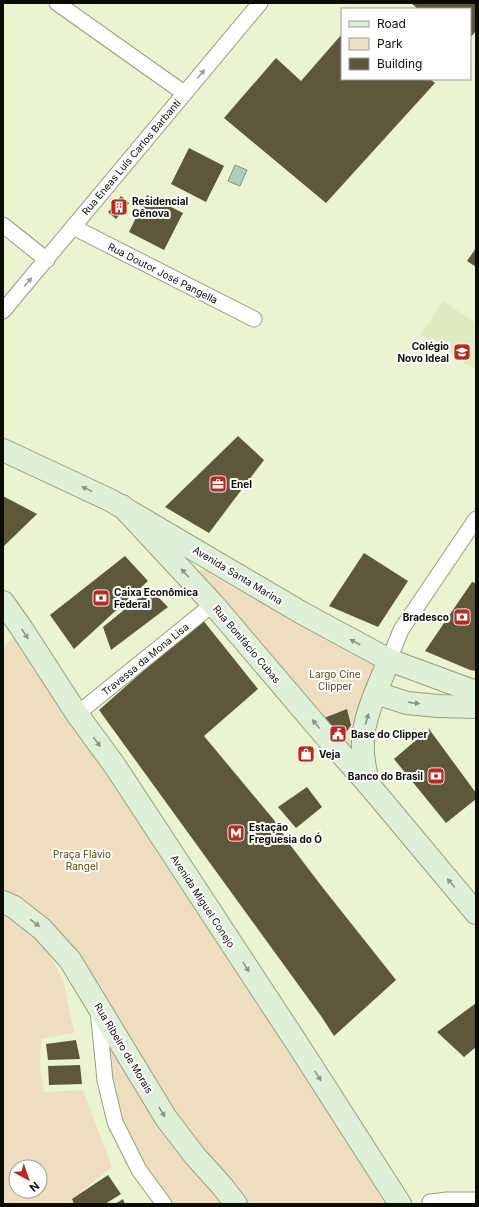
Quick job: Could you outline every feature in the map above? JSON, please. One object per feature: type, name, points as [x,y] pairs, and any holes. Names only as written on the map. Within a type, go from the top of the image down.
[{"type":"main road","name":"Avenida Santa Marina","points":[[8,455],[122,506],[302,613],[389,660],[476,692]]},
{"type":"main road","name":"Rua Bonifácio Cubas","points":[[122,506],[213,604],[369,785],[476,913]]},
{"type":"main road","name":"Avenida Miguel Conejo","points":[[3,602],[77,714],[127,784],[306,1057],[400,1204]]},
{"type":"main road","name":"Rua Bonifácio Cubas","points":[[369,785],[363,762],[363,741],[366,721],[389,660]]},
{"type":"main road","points":[[376,693],[407,703],[438,706],[476,707]]},
{"type":"main road","name":"Rua Ribeiro de Morais","points":[[3,902],[14,907],[42,929],[70,960],[166,1118],[195,1156],[236,1204]]},
{"type":"street","points":[[57,3],[184,93]]},
{"type":"street","name":"Rua Eneas Luís Carlos Barbanti","points":[[3,311],[260,3]]},
{"type":"street","points":[[3,225],[47,260]]},
{"type":"street","name":"Rua Doutor José Pangella","points":[[73,227],[254,318]]},
{"type":"street","points":[[389,660],[401,630],[476,518]]},
{"type":"street","name":"Travessa da Mona Lisa","points":[[77,714],[213,604]]},
{"type":"street","points":[[98,1005],[104,1080],[115,1122],[139,1170],[164,1204]]},
{"type":"street","points":[[430,1202],[447,1200],[476,1200]]},
{"type":"shaded area","points":[[235,165],[247,170],[240,186],[228,181]]},
{"type":"shaded area","name":"Colégio Novo Ideal","points":[[443,301],[476,323],[476,370],[421,334]]},
{"type":"green space","name":"Largo Cine Clipper","points":[[216,562],[389,660],[376,693],[369,785],[194,574]]},
{"type":"green space","name":"Praça Flávio Rangel","points":[[19,631],[302,1051],[384,1204],[164,1204],[115,1122],[98,1005],[3,902],[3,647]]},
{"type":"green space","points":[[3,914],[46,946],[64,983],[74,1033],[41,1039],[40,1069],[44,1092],[83,1090],[112,1167],[72,1199],[74,1204],[3,1204]]},
{"type":"building","points":[[411,3],[476,3],[476,31],[471,37],[471,8],[417,8]]},
{"type":"building","points":[[341,35],[341,80],[431,80],[435,83],[326,203],[224,118],[276,58],[301,81]]},
{"type":"building","points":[[189,148],[224,166],[206,202],[171,184]]},
{"type":"building","points":[[147,195],[183,213],[164,250],[129,232]]},
{"type":"building","name":"Residencial Gênova","points":[[121,196],[129,203],[116,219],[108,212]]},
{"type":"building","points":[[476,248],[476,267],[467,261]]},
{"type":"building","name":"Enel","points":[[238,436],[264,460],[209,533],[165,507]]},
{"type":"building","points":[[3,496],[37,514],[3,547]]},
{"type":"building","points":[[364,553],[408,581],[378,627],[329,606]]},
{"type":"building","name":"Caixa Econômica Federal","points":[[125,556],[148,581],[74,649],[50,615]]},
{"type":"building","name":"Bradesco","points":[[472,582],[476,583],[476,671],[470,670],[425,651]]},
{"type":"building","points":[[150,589],[168,607],[111,650],[103,627]]},
{"type":"building","name":"Estação Freguesia do Ó","points":[[202,619],[258,689],[204,736],[274,820],[291,846],[323,888],[396,980],[334,1036],[99,710]]},
{"type":"building","name":"Base do Clipper","points":[[347,709],[351,725],[339,744],[319,720]]},
{"type":"building","name":"Banco do Brasil","points":[[429,729],[476,793],[476,799],[446,823],[394,759]]},
{"type":"building","points":[[307,787],[322,807],[296,828],[278,807]]},
{"type":"building","points":[[476,1003],[476,1047],[464,1057],[437,1032]]},
{"type":"building","points":[[76,1040],[80,1059],[48,1060],[46,1044]]},
{"type":"building","points":[[80,1065],[82,1084],[49,1085],[48,1066]]},
{"type":"building","points":[[108,1175],[121,1194],[105,1204],[74,1204],[72,1199]]},
{"type":"building","points":[[123,1199],[125,1204],[115,1204]]},
{"type":"place","name":"Residencial Gênova","points":[[119,207]]},
{"type":"place","name":"Colégio Novo Ideal","points":[[462,352]]},
{"type":"place","name":"Enel","points":[[218,484]]},
{"type":"place","name":"Caixa Econômica Federal","points":[[101,598]]},
{"type":"place","name":"Bradesco","points":[[462,617]]},
{"type":"place","name":"Base do Clipper","points":[[338,734]]},
{"type":"place","name":"Veja","points":[[306,754]]},
{"type":"place","name":"Banco do Brasil","points":[[436,776]]},
{"type":"place","name":"Estação Freguesia do Ó","points":[[236,833]]}]
